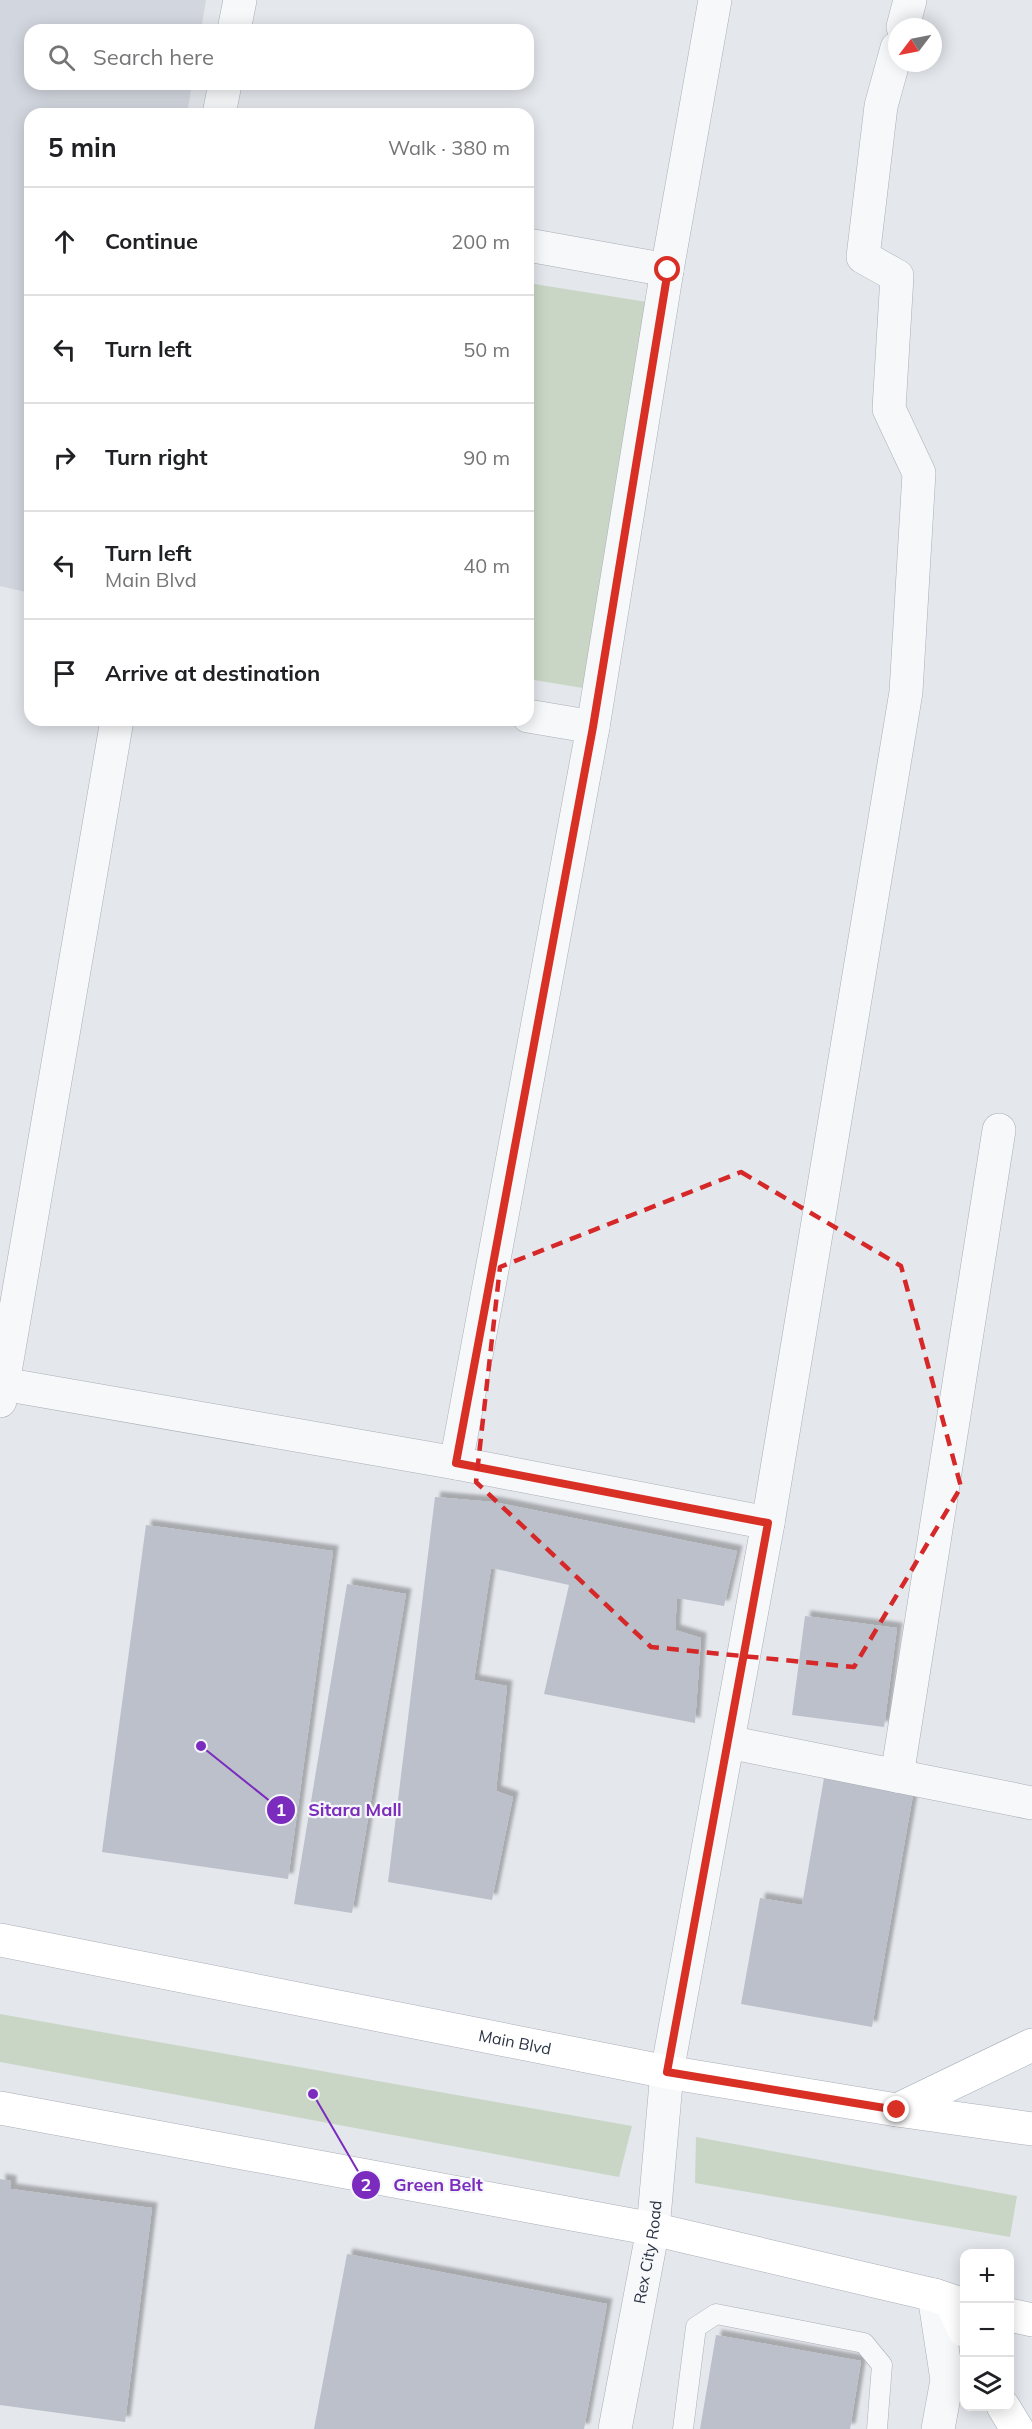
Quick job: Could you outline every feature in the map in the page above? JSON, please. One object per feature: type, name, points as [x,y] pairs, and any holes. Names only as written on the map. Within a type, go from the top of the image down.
[{"type":"main road","name":"Main Blvd","points":[[0,1940],[667,2072],[897,2110],[1032,2129]]},
{"type":"main road","points":[[897,2110],[1032,2045]]},
{"type":"main road","points":[[0,2108],[653,2229],[954,2308]]},
{"type":"main road","points":[[1014,2316],[1032,2320]]},
{"type":"main road","points":[[1006,2411],[1017,2429]]},
{"type":"street","points":[[235,24],[240,0]]},
{"type":"street","points":[[456,1463],[593,727],[715,0]]},
{"type":"street","points":[[905,18],[910,0]]},
{"type":"street","name":"Rex City Road","points":[[615,2429],[653,2229],[667,2072],[768,1523],[906,692],[920,474],[889,409],[897,276],[863,257],[881,106],[890,72]]},
{"type":"street","points":[[220,108],[224,90]]},
{"type":"street","points":[[534,247],[668,270]]},
{"type":"street","points":[[534,717],[593,727]]},
{"type":"street","points":[[116,726],[2,1392],[456,1463],[768,1523]]},
{"type":"street","points":[[897,1776],[999,1130]]},
{"type":"street","points":[[728,1742],[1032,1803]]},
{"type":"street","points":[[938,2429],[954,2308]]},
{"type":"lane","points":[[684,2429],[696,2327],[716,2314],[864,2343],[882,2365],[877,2429]]},
{"type":"highlighted area","points":[[741,1172],[901,1266],[961,1487],[854,1667],[651,1647],[476,1482],[500,1267]]},
{"type":"shaded area","points":[[0,0],[206,0],[202,24],[24,24],[24,90],[191,90],[188,108],[24,108],[24,592],[0,586]]},
{"type":"green space","points":[[534,284],[647,302],[589,689],[534,680]]},
{"type":"green space","points":[[0,2014],[632,2126],[619,2177],[0,2062]]},
{"type":"green space","points":[[696,2137],[1017,2196],[1010,2237],[695,2183]]},
{"type":"building","points":[[435,1497],[493,1502],[737,1551],[724,1606],[677,1598],[675,1630],[701,1638],[695,1723],[544,1694],[569,1585],[491,1568],[474,1680],[507,1686],[496,1791],[513,1797],[492,1900],[388,1882]]},
{"type":"building","points":[[146,1525],[333,1551],[288,1879],[102,1852]]},
{"type":"building","points":[[347,1584],[406,1594],[352,1913],[294,1904]]},
{"type":"building","points":[[805,1616],[897,1628],[884,1727],[792,1715]]},
{"type":"building","points":[[824,1778],[913,1795],[872,2027],[741,2004],[760,1898],[802,1905]]},
{"type":"building","points":[[0,2179],[11,2181],[11,2189],[152,2208],[125,2422],[0,2405]]},
{"type":"building","points":[[347,2254],[607,2304],[584,2429],[314,2429]]},
{"type":"building","points":[[716,2335],[861,2361],[850,2429],[700,2429]]},
{"type":"place","name":"Sitara Mall","points":[[201,1746]]},
{"type":"place","name":"Green Belt","points":[[313,2094]]},
{"type":"route","points":[[668,270],[593,727],[456,1463],[768,1523],[667,2072],[897,2110]]}]
